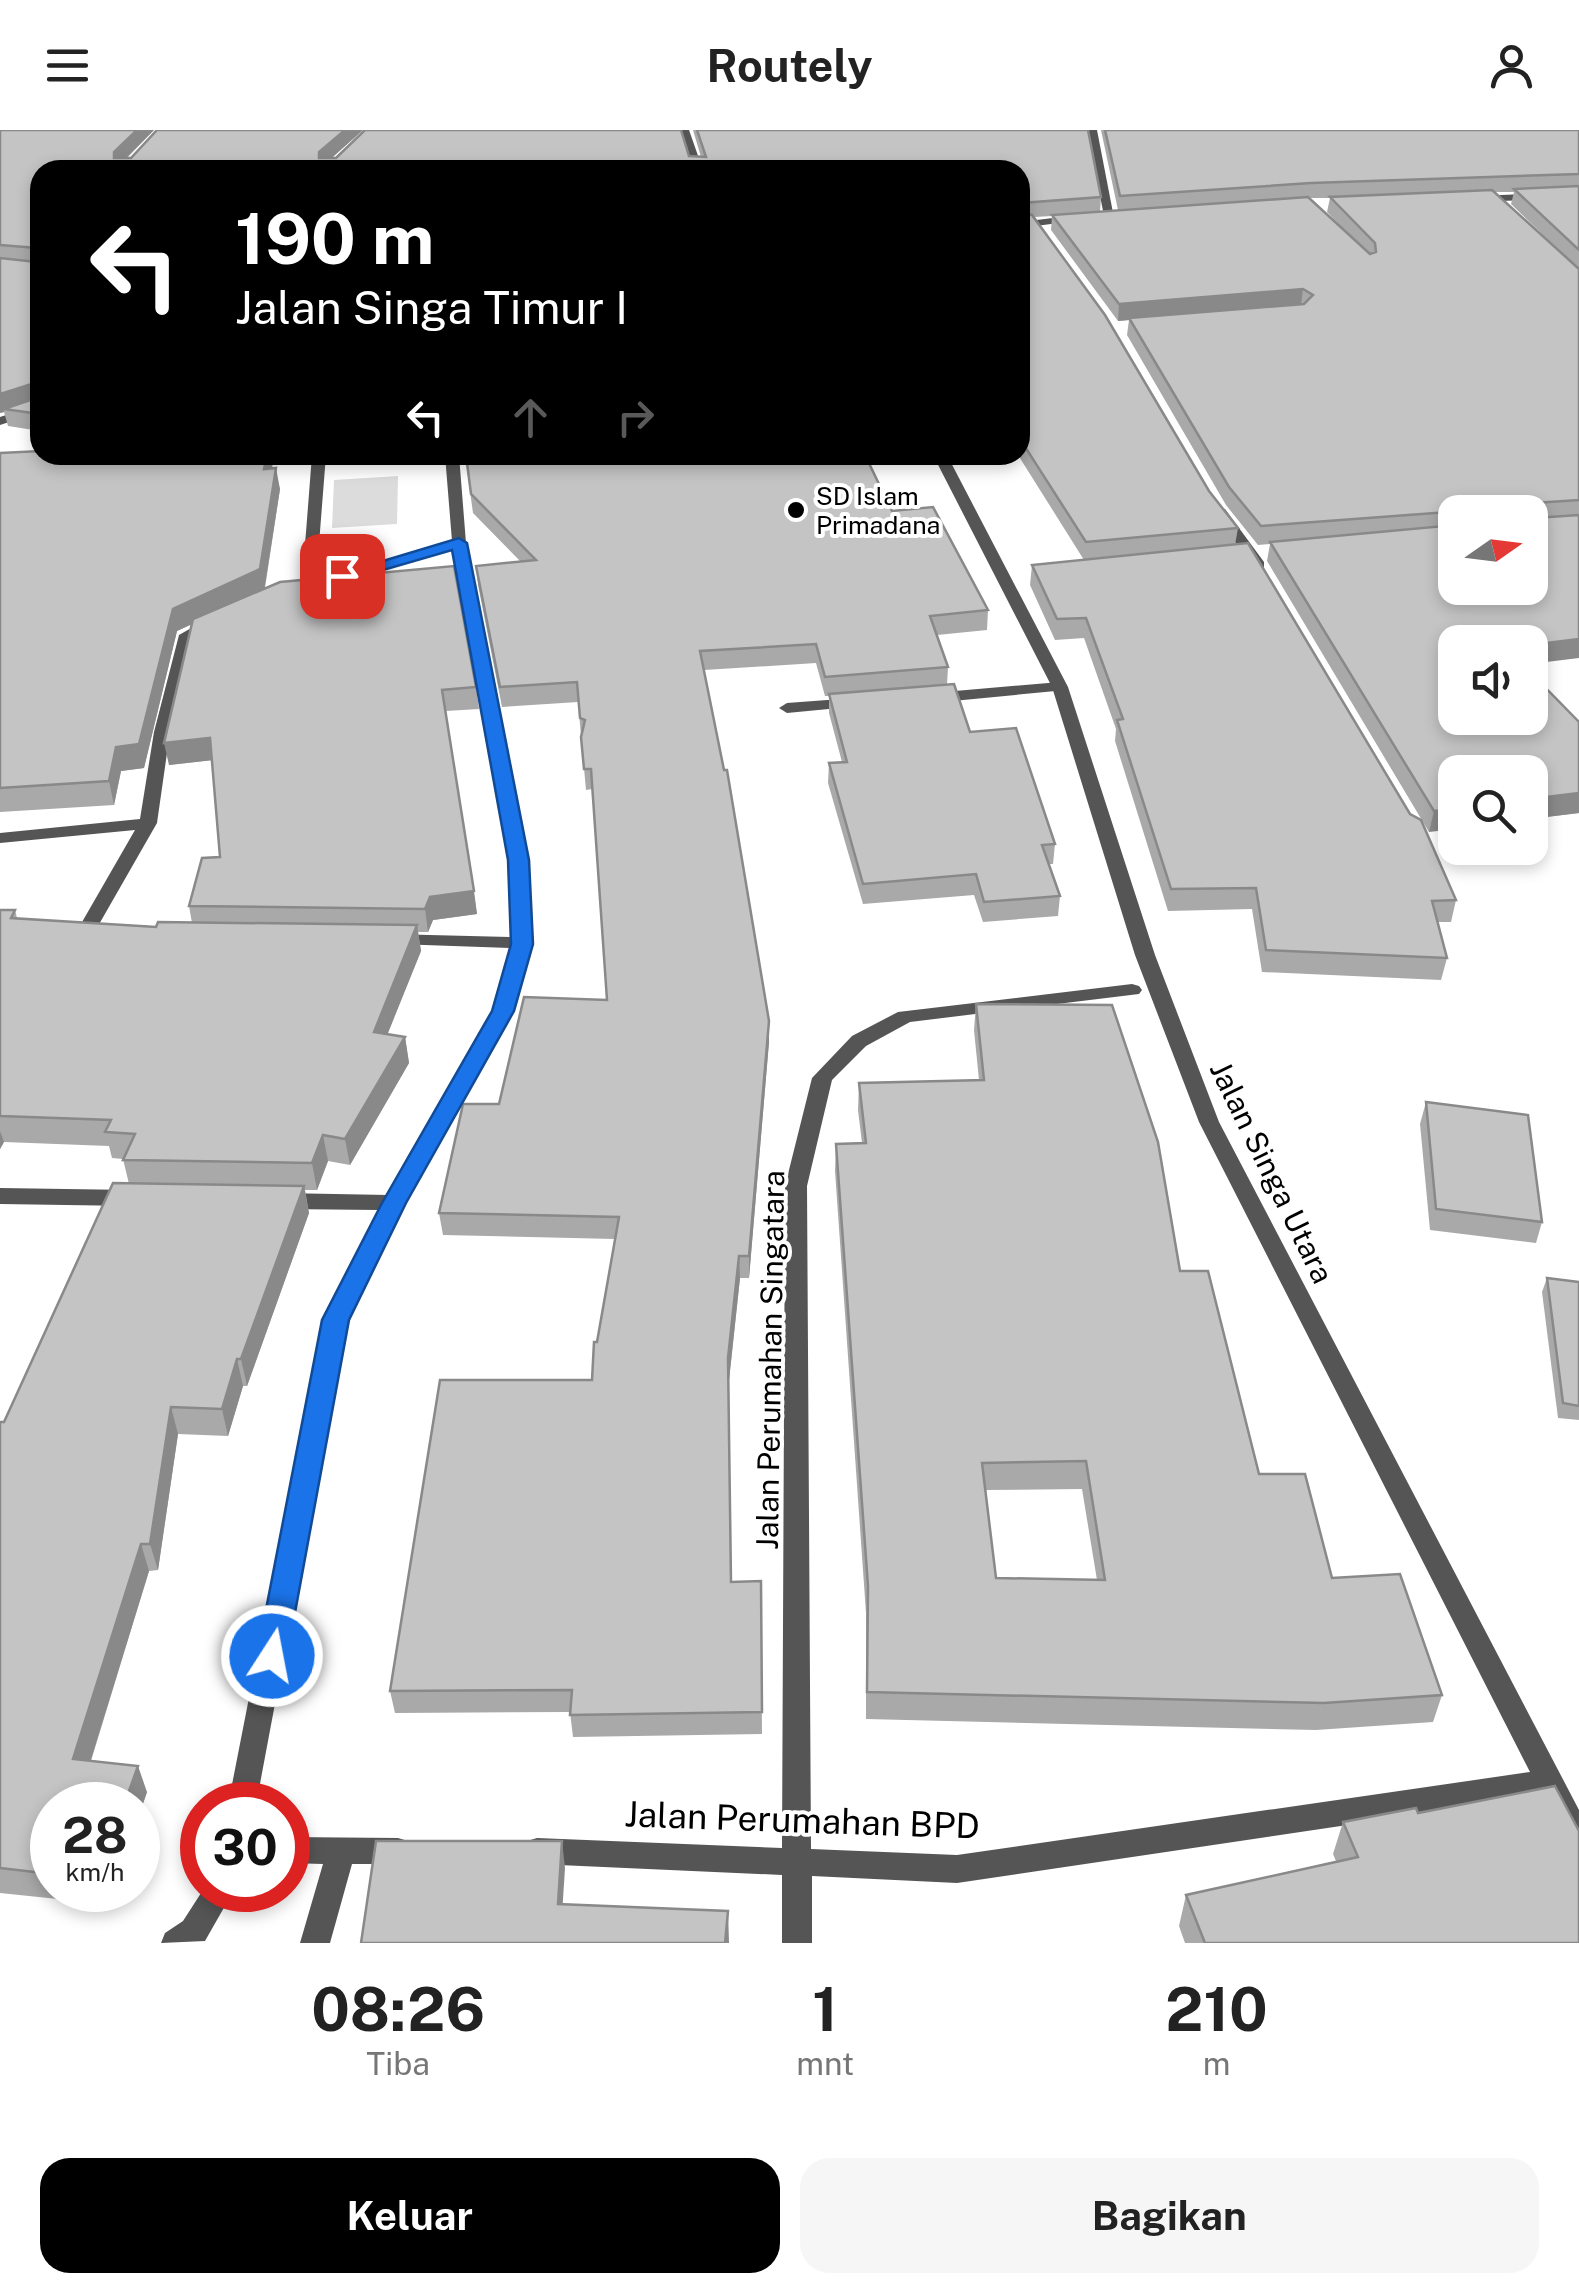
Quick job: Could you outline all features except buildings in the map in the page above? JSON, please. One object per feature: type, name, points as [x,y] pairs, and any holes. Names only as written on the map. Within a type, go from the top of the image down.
[{"type":"street","points":[[684,130],[694,160]]},
{"type":"street","points":[[1092,130],[1110,216]]},
{"type":"street","points":[[1455,200],[1579,195]]},
{"type":"street","points":[[1492,198],[1504,210]]},
{"type":"street","points":[[1030,224],[1128,215]]},
{"type":"street","points":[[1030,225],[1046,237]]},
{"type":"street","points":[[0,421],[30,411]]},
{"type":"street","points":[[318,465],[312,545],[342,576]]},
{"type":"street","points":[[246,1782],[336,1320],[394,1203],[503,1011],[522,944],[518,860],[459,543],[453,465]]},
{"type":"street","name":"Jalan Singa Utara","points":[[946,465],[1013,575],[1060,687],[1144,954],[1209,1122],[1579,1839]]},
{"type":"street","points":[[1207,491],[1271,586]]},
{"type":"street","points":[[306,588],[459,543]]},
{"type":"street","points":[[1233,556],[1271,552]]},
{"type":"street","points":[[84,935],[148,823],[162,732],[187,635],[236,611]]},
{"type":"street","points":[[917,699],[1060,687]]},
{"type":"street","points":[[787,708],[880,702]]},
{"type":"street","points":[[0,838],[148,823]]},
{"type":"street","points":[[380,938],[522,944]]},
{"type":"street","name":"Jalan Perumahan Singatara","points":[[797,1943],[796,1186],[822,1078],[858,1041],[905,1016],[1132,990]]},
{"type":"street","points":[[0,1196],[158,1199]]},
{"type":"street","points":[[256,1200],[394,1203]]},
{"type":"street","name":"Jalan Perumahan BPD","points":[[500,1851],[796,1859],[958,1869],[1548,1782]]},
{"type":"street","points":[[310,1850],[420,1851]]},
{"type":"street","points":[[315,1943],[341,1850]]},
{"type":"street","points":[[176,1943],[194,1931],[206,1912]]},
{"type":"shaded area","points":[[398,476],[397,524],[332,528],[334,480]]},
{"type":"place","name":"SD Islam Primadana","points":[[796,510]]},
{"type":"route","points":[[272,1656],[336,1320],[394,1203],[503,1011],[522,944],[523,900],[518,860],[459,543],[342,576]]}]
